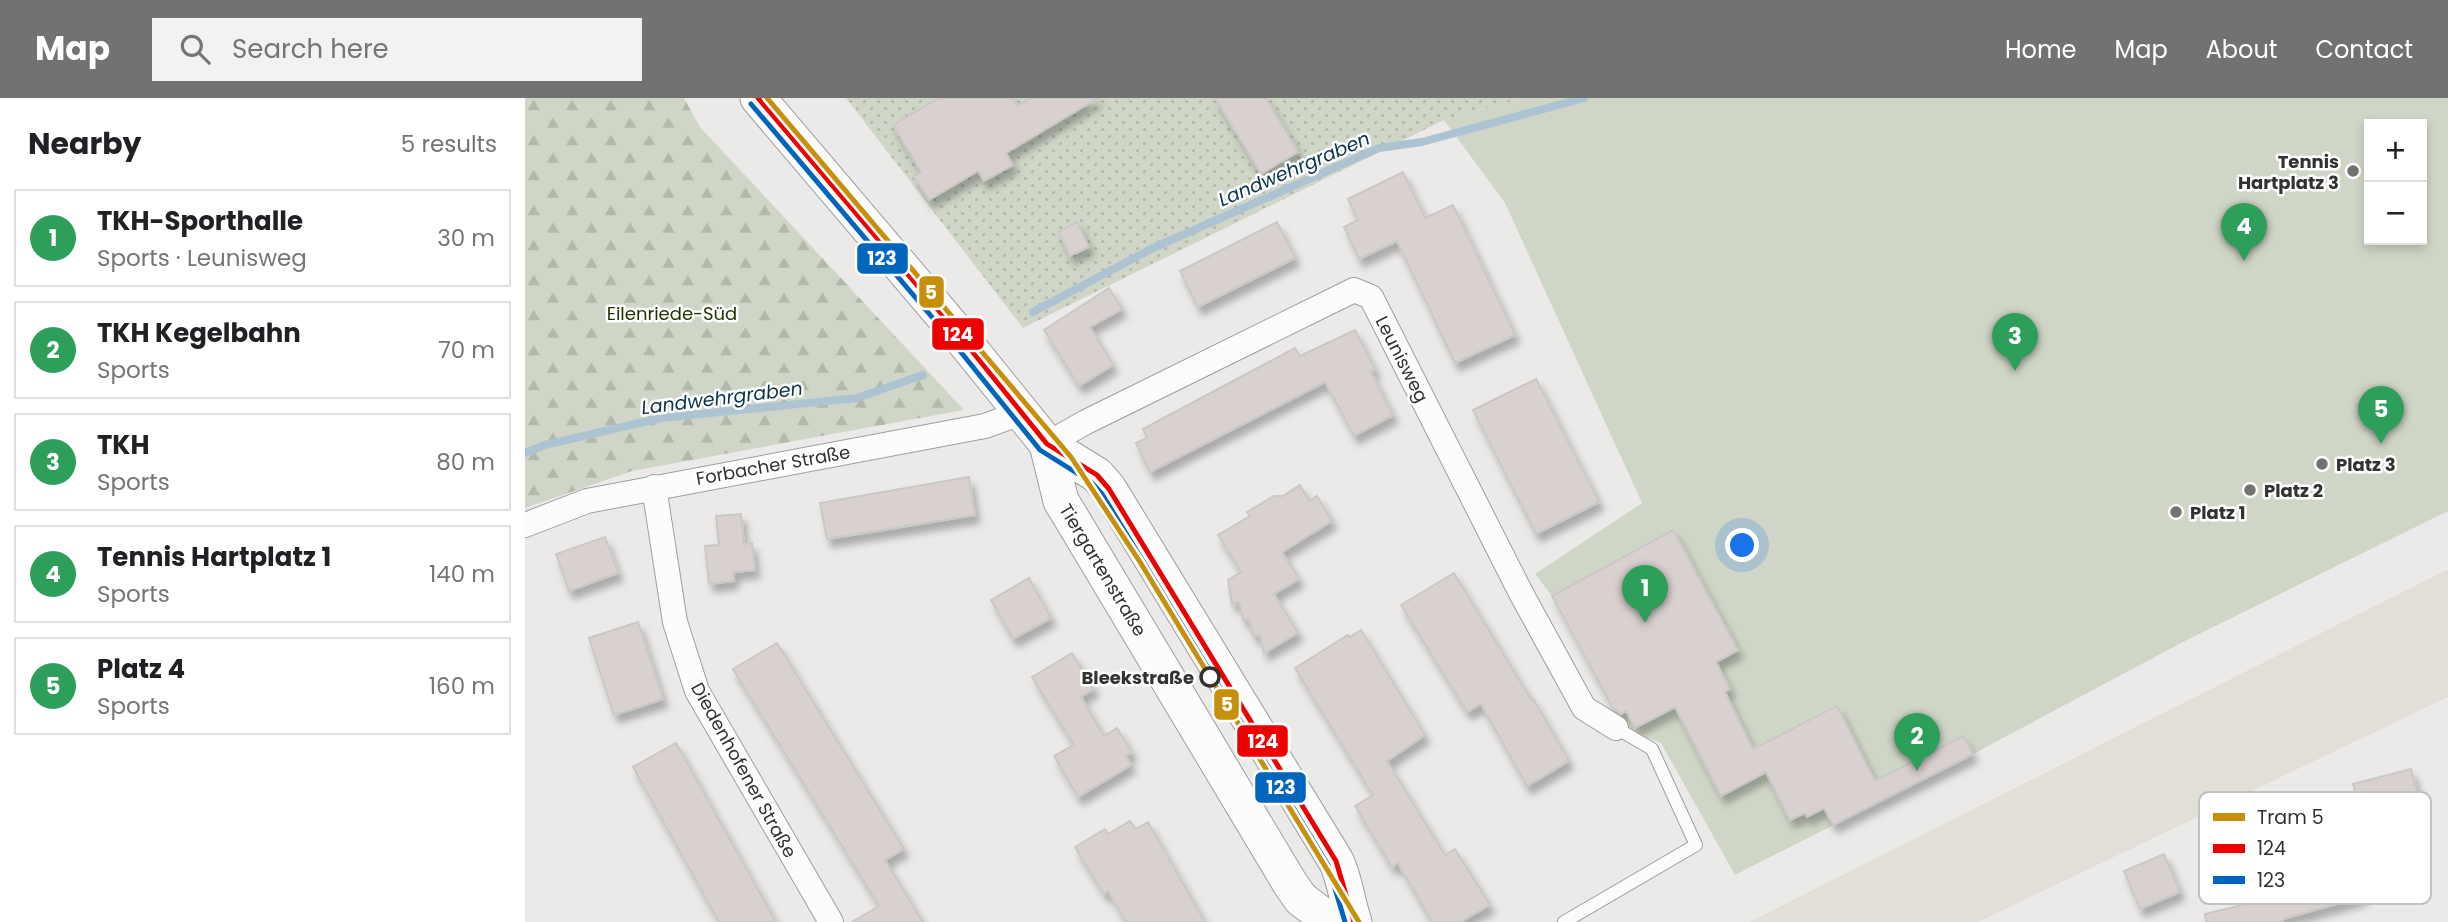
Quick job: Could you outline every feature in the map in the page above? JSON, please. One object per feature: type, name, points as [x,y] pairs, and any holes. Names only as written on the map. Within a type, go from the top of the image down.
[{"type":"main road","points":[[758,98],[1048,444],[1097,475],[1109,489],[1336,861],[1342,873],[1345,898],[1354,922]]},
{"type":"main road","name":"Tiergartenstraße","points":[[1048,444],[1061,502],[1291,885],[1301,899],[1331,922]]},
{"type":"street","name":"Leunisweg","points":[[1048,444],[1086,422],[1354,290],[1371,297],[1522,595],[1584,708],[1616,728]]},
{"type":"street","name":"Forbacher Straße","points":[[525,525],[587,502],[654,487],[985,426],[1023,412]]},
{"type":"street","name":"Diedenhofener Straße","points":[[654,487],[675,622],[697,691],[831,922]]},
{"type":"lane","points":[[1564,922],[1696,845],[1652,749],[1616,728]]},
{"type":"shaded area","points":[[2448,569],[2448,697],[2250,792],[2199,792],[2199,816],[1978,922],[1750,922]]},
{"type":"green space","name":"Eilenriede-Süd","points":[[525,98],[684,98],[700,127],[964,410],[632,471],[525,508]]},
{"type":"green space","points":[[846,98],[1525,98],[1444,120],[1023,328]]},
{"type":"green space","points":[[1525,98],[2448,98],[2448,511],[2183,642],[1973,754],[1735,875],[1661,743],[1627,731],[1552,596],[1535,574],[1642,503],[1505,203],[1444,120]]},
{"type":"building","points":[[939,98],[1012,98],[1017,106],[1030,98],[1098,98],[1006,153],[1013,165],[984,181],[978,171],[929,200],[914,176],[921,172],[893,125]]},
{"type":"building","points":[[1215,98],[1266,98],[1298,152],[1261,174]]},
{"type":"building","points":[[1403,172],[1425,218],[1453,205],[1515,335],[1455,363],[1397,241],[1359,259],[1344,227],[1358,220],[1348,199]]},
{"type":"building","points":[[1077,222],[1089,247],[1070,256],[1059,232]]},
{"type":"building","points":[[1277,222],[1295,258],[1198,307],[1180,271]]},
{"type":"building","points":[[1109,288],[1122,309],[1090,327],[1113,365],[1079,386],[1044,330]]},
{"type":"building","points":[[1355,330],[1375,370],[1371,372],[1393,415],[1354,436],[1325,382],[1150,472],[1136,443],[1147,438],[1143,429],[1295,348],[1300,356]]},
{"type":"building","points":[[1536,379],[1599,502],[1536,534],[1473,410]]},
{"type":"building","points":[[969,477],[975,515],[827,539],[820,503]]},
{"type":"building","points":[[1300,485],[1309,501],[1317,496],[1332,521],[1282,552],[1299,579],[1274,594],[1298,633],[1264,653],[1260,635],[1253,636],[1249,619],[1243,620],[1239,602],[1232,604],[1228,580],[1241,572],[1218,535],[1250,516],[1247,512]]},
{"type":"building","points":[[741,514],[744,544],[752,543],[755,570],[733,572],[734,581],[709,584],[705,546],[719,545],[716,516]]},
{"type":"building","points":[[1673,530],[1738,650],[1716,662],[1730,689],[1725,692],[1753,749],[1837,706],[1875,781],[1963,736],[1973,754],[1833,825],[1824,808],[1807,817],[1805,813],[1790,820],[1766,772],[1721,796],[1675,707],[1635,728],[1626,711],[1621,714],[1613,708],[1552,596]]},
{"type":"building","points":[[605,537],[618,573],[569,591],[556,554]]},
{"type":"building","points":[[1454,573],[1569,761],[1527,786],[1481,704],[1467,712],[1401,605]]},
{"type":"building","points":[[1029,578],[1051,618],[1013,639],[991,600]]},
{"type":"building","points":[[638,622],[663,699],[614,715],[589,638]]},
{"type":"building","points":[[1361,630],[1425,735],[1387,761],[1445,855],[1455,849],[1490,905],[1460,922],[1432,922],[1398,863],[1392,867],[1355,806],[1373,795],[1295,668],[1348,635],[1349,637]]},
{"type":"building","points":[[777,643],[904,849],[885,860],[923,922],[852,922],[879,906],[733,669]]},
{"type":"building","points":[[1072,653],[1094,689],[1081,697],[1104,736],[1117,728],[1132,752],[1126,756],[1131,765],[1078,797],[1054,756],[1074,745],[1032,677]]},
{"type":"building","points":[[676,743],[776,922],[719,922],[633,767]]},
{"type":"building","points":[[2411,769],[2417,792],[2355,792],[2353,784]]},
{"type":"building","points":[[1130,821],[1136,829],[1148,822],[1205,922],[1126,922],[1108,891],[1104,894],[1075,847],[1105,829],[1108,834]]},
{"type":"building","points":[[2164,854],[2180,892],[2140,909],[2124,871]]},
{"type":"building","points":[[2246,904],[2336,904],[2283,919],[2283,922],[2206,922],[2205,914]]},
{"type":"waterway","name":"Landwehrgraben","points":[[1033,312],[1151,249],[1379,148],[1422,142],[1584,98]]},
{"type":"waterway","name":"Landwehrgraben","points":[[525,453],[545,445],[661,418],[857,398],[923,375]]},
{"type":"tram line","name":"5","points":[[767,98],[1071,457],[1140,562],[1359,922]]},
{"type":"transit line","name":"124","points":[[758,98],[950,324],[1047,444],[1097,475],[1109,489],[1336,861],[1354,922]]},
{"type":"transit line","name":"123","points":[[751,104],[943,330],[1040,450],[1091,482],[1102,494],[1328,865],[1345,922]]},
{"type":"place","name":"Tennis Hartplatz 3","points":[[2353,171]]},
{"type":"place","name":"Tennis Hartplatz 1","points":[[2244,261]]},
{"type":"place","name":"TKH","points":[[2015,371]]},
{"type":"place","name":"Platz 4","points":[[2381,444]]},
{"type":"place","name":"Platz 3","points":[[2322,464]]},
{"type":"place","name":"Platz 2","points":[[2250,490]]},
{"type":"place","name":"Platz 1","points":[[2176,512]]},
{"type":"place","name":"TKH-Sporthalle","points":[[1645,623]]},
{"type":"place","name":"Bleekstraße","points":[[1210,677]]},
{"type":"place","name":"TKH Kegelbahn","points":[[1917,771]]}]
